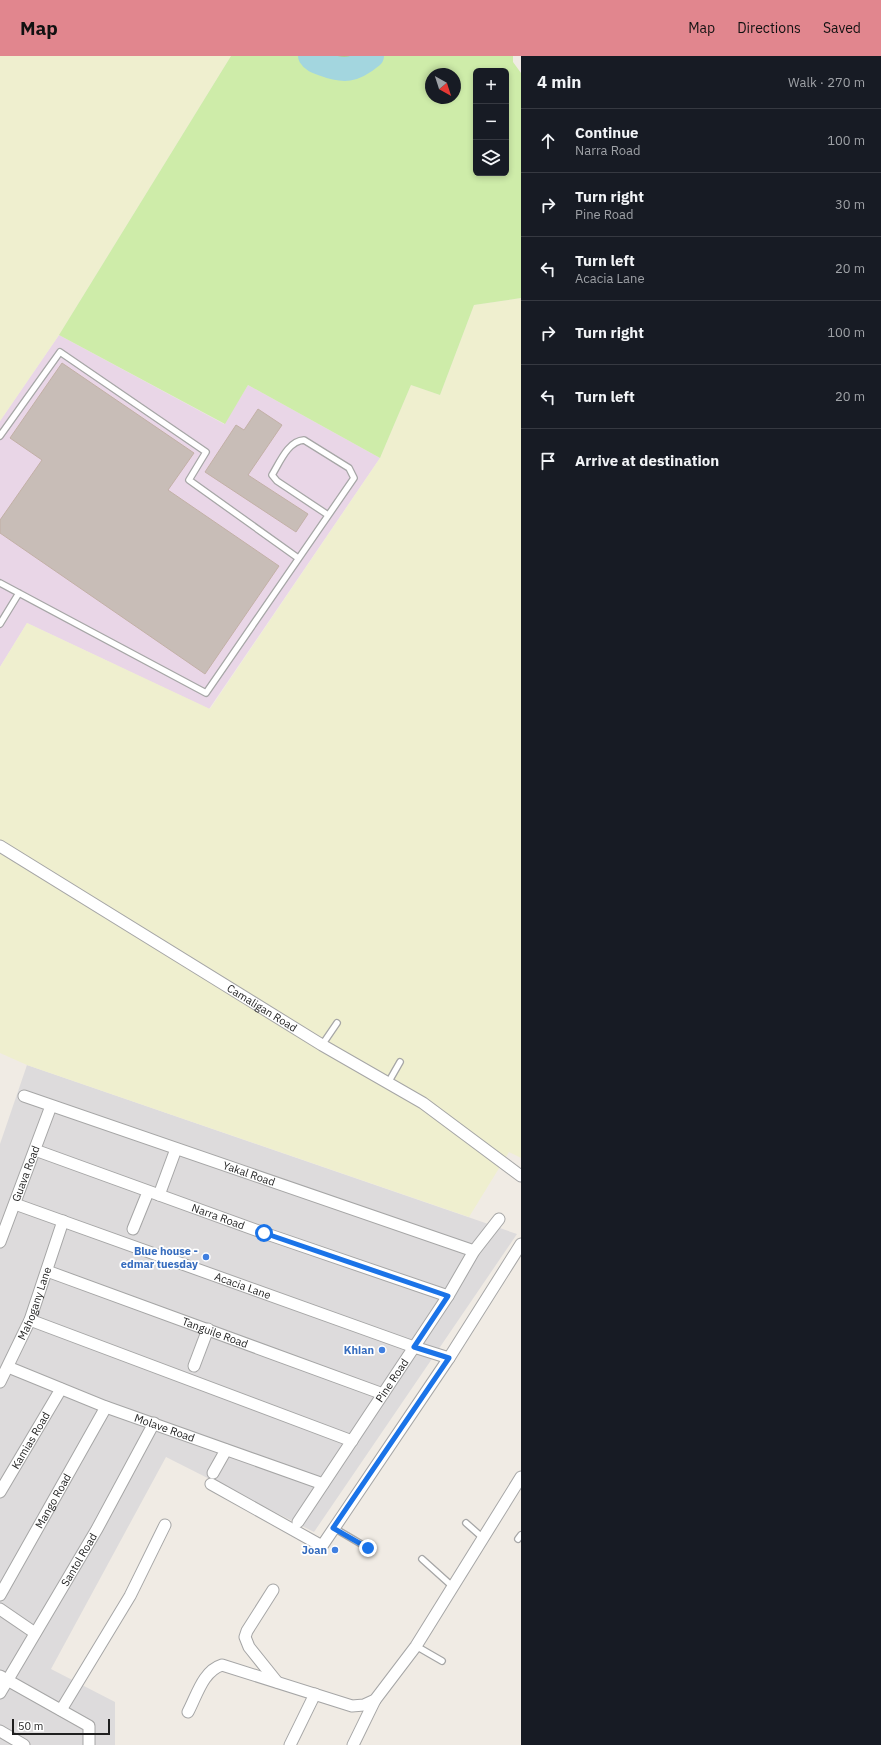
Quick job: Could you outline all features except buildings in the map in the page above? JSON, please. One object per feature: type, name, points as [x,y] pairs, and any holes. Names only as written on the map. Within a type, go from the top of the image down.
[{"type":"street","name":"Camaligan Road","points":[[0,846],[322,1045],[423,1103],[521,1176]]},
{"type":"street","name":"Yakal Road","points":[[24,1096],[474,1251]]},
{"type":"street","name":"Guava Road","points":[[0,1242],[51,1106]]},
{"type":"street","points":[[159,1195],[176,1149]]},
{"type":"street","name":"Narra Road","points":[[35,1150],[148,1192],[448,1296]]},
{"type":"street","points":[[133,1229],[148,1192]]},
{"type":"street","name":"Acacia Lane","points":[[15,1204],[414,1347],[449,1358]]},
{"type":"street","name":"Pine Road","points":[[298,1522],[448,1296],[474,1251],[499,1218]]},
{"type":"street","name":"Mahogany Lane","points":[[0,1382],[30,1320],[63,1221]]},
{"type":"street","points":[[211,1484],[322,1546],[449,1358],[521,1244]]},
{"type":"street","name":"Tanguile Road","points":[[47,1271],[383,1394]]},
{"type":"street","points":[[30,1320],[352,1441]]},
{"type":"street","points":[[194,1366],[208,1329]]},
{"type":"street","name":"Molave Road","points":[[8,1367],[106,1406],[323,1484]]},
{"type":"street","name":"Kamias Road","points":[[0,1492],[61,1389]]},
{"type":"street","name":"Mango Road","points":[[0,1595],[106,1406]]},
{"type":"street","name":"Santol Road","points":[[0,1693],[4,1678],[34,1633],[97,1530],[154,1423]]},
{"type":"street","points":[[213,1473],[226,1450]]},
{"type":"street","points":[[353,1745],[375,1700],[416,1646],[521,1477]]},
{"type":"street","points":[[61,1710],[130,1596],[166,1525]]},
{"type":"street","points":[[273,1590],[247,1631],[245,1638],[248,1647],[278,1682]]},
{"type":"street","points":[[0,1609],[34,1633]]},
{"type":"street","points":[[188,1712],[206,1677],[214,1667],[222,1665],[352,1706],[364,1705],[375,1700]]},
{"type":"street","points":[[4,1678],[89,1726],[89,1745]]},
{"type":"street","points":[[290,1745],[315,1694]]},
{"type":"street","points":[[0,1731],[24,1745]]},
{"type":"lane","points":[[0,436],[60,352],[206,452],[189,480],[298,558]]},
{"type":"lane","points":[[0,583],[206,693],[354,478],[349,468],[304,440],[297,440],[291,445],[272,475],[277,481],[328,515]]},
{"type":"lane","points":[[0,624],[18,593]]},
{"type":"lane","points":[[322,1045],[337,1023]]},
{"type":"lane","points":[[388,1083],[400,1062]]},
{"type":"lane","points":[[466,1523],[483,1538]]},
{"type":"lane","points":[[333,1528],[368,1548]]},
{"type":"lane","points":[[422,1559],[452,1586]]},
{"type":"lane","points":[[416,1646],[442,1661]]},
{"type":"shaded area","points":[[59,335],[224,424],[248,385],[380,458],[209,709],[27,623],[0,667],[0,421]]},
{"type":"shaded area","points":[[27,1065],[517,1234],[314,1532],[166,1457],[51,1669],[115,1702],[115,1745],[0,1745],[0,1144]]},
{"type":"green space","points":[[0,56],[231,56],[59,335],[0,421]]},
{"type":"green space","points":[[231,56],[310,56],[313,60],[360,65],[372,56],[513,56],[513,62],[521,73],[521,298],[474,305],[440,395],[411,385],[380,458],[248,385],[225,424],[59,335]]},
{"type":"green space","points":[[310,56],[372,56],[360,65],[349,69],[343,69],[330,67],[317,62]]},
{"type":"green space","points":[[521,298],[521,1158],[509,1152],[469,1217],[27,1065],[0,1053],[0,667],[27,623],[210,709],[380,458],[411,385],[440,395],[474,305]]},
{"type":"waterway","points":[[310,56],[317,62],[330,67],[343,69],[349,69],[360,65],[372,56]]},
{"type":"place","name":"Blue house - edmar tuesday","points":[[206,1257]]},
{"type":"place","name":"Khian","points":[[382,1350]]},
{"type":"place","name":"Joan","points":[[335,1550]]},
{"type":"route","points":[[264,1233],[448,1296],[414,1347],[449,1358],[333,1528],[368,1548]]}]
